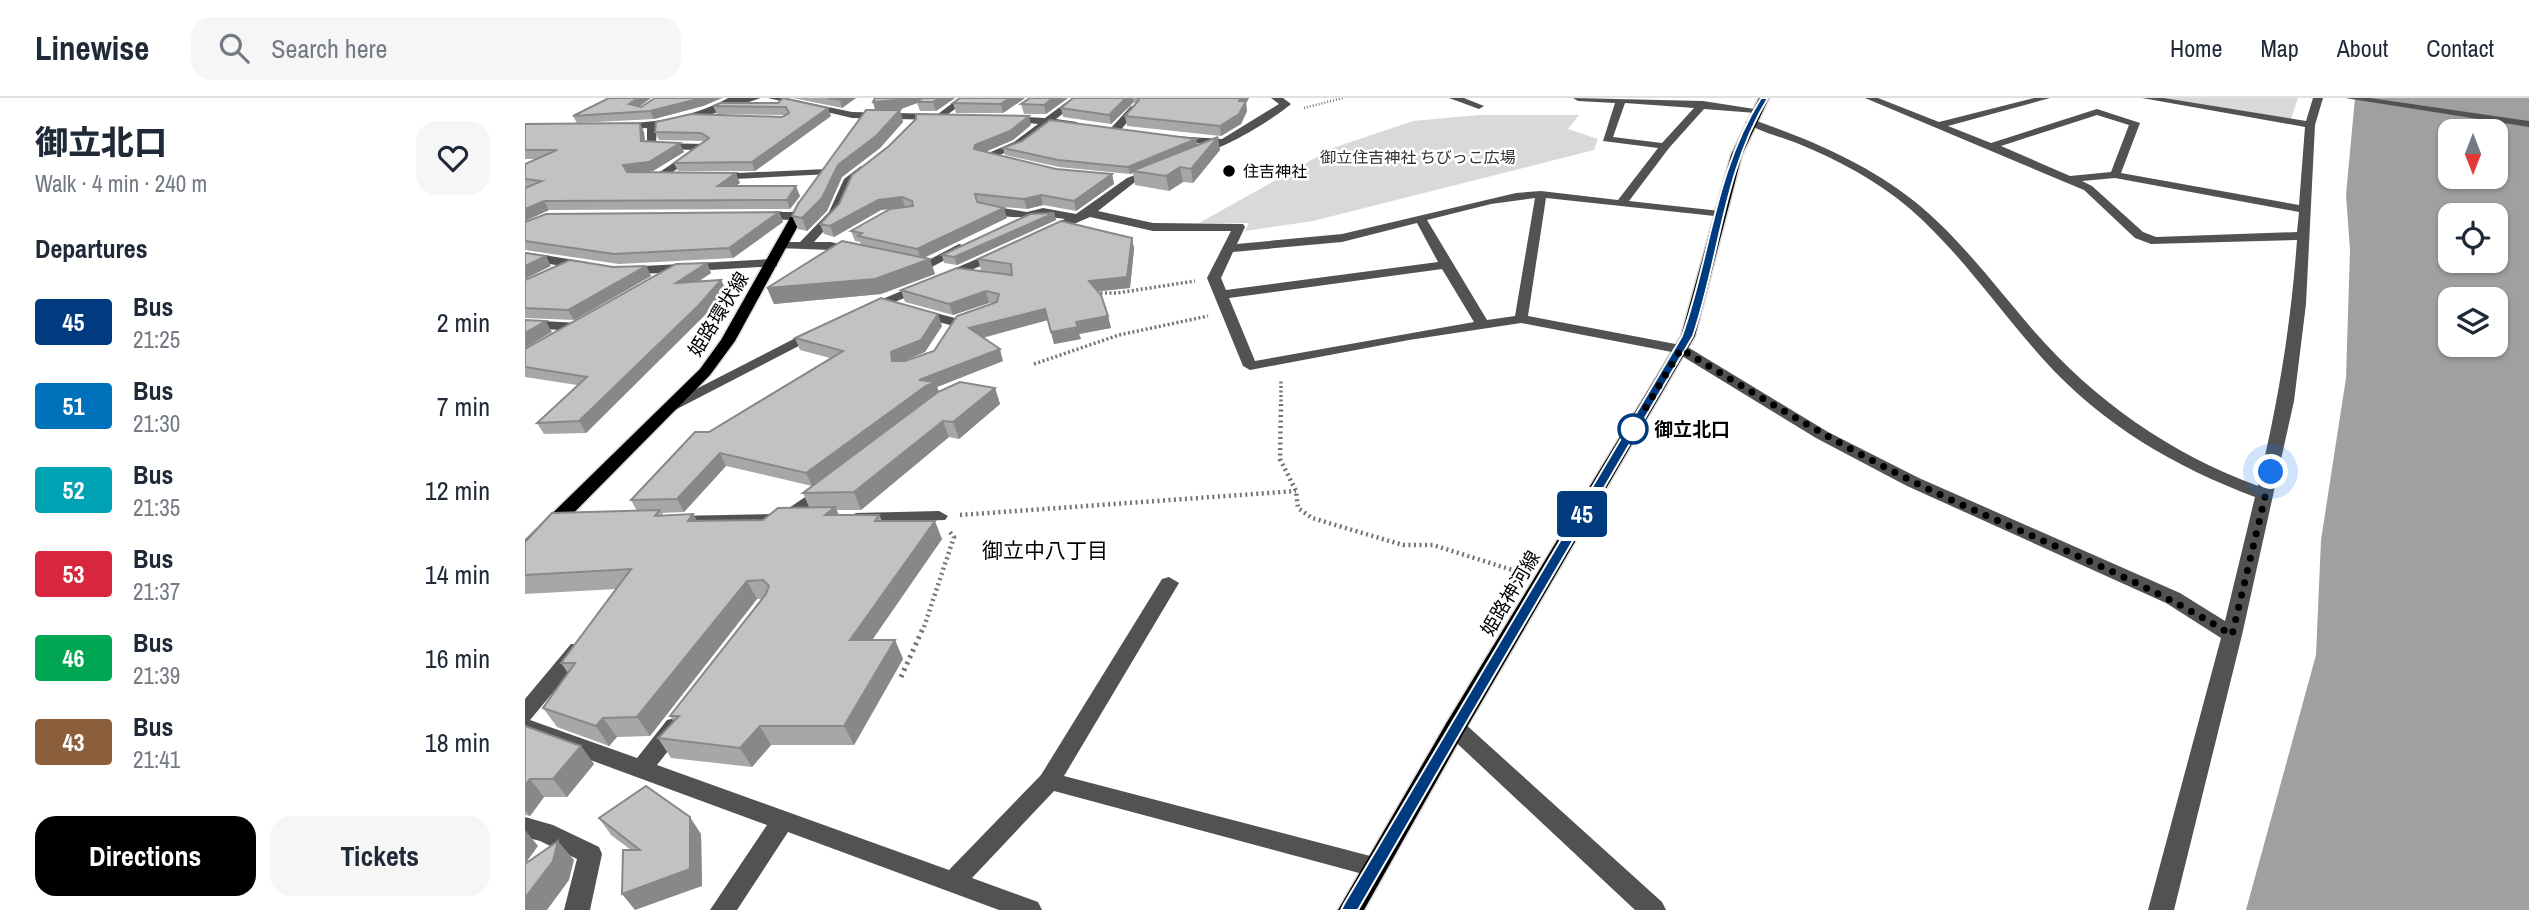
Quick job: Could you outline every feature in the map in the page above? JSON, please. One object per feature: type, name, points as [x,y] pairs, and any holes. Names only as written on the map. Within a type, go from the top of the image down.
[{"type":"main road","points":[[862,121],[877,98]]},
{"type":"main road","name":"姫路神河線","points":[[1351,910],[1455,728],[1681,349],[1698,309],[1728,175],[1757,110]]},
{"type":"main road","name":"姫路環状線","points":[[525,551],[717,356],[772,263],[795,216],[830,166]]},
{"type":"street","points":[[724,105],[735,98]]},
{"type":"street","points":[[604,128],[652,126],[756,98]]},
{"type":"street","points":[[940,117],[965,98]]},
{"type":"street","points":[[1009,162],[984,157],[1018,144],[1078,98]]},
{"type":"street","points":[[1189,156],[1224,142],[1286,104],[1276,98]]},
{"type":"street","points":[[1454,98],[1479,106]]},
{"type":"street","points":[[1578,98],[1703,104],[1757,110],[1805,141],[1886,185],[1932,224],[2073,382],[2125,427],[2174,457],[2266,495]]},
{"type":"street","points":[[1870,98],[2088,188],[2139,235],[2155,241],[2301,236]]},
{"type":"street","points":[[1938,125],[2045,98]]},
{"type":"street","points":[[2147,98],[2310,125]]},
{"type":"street","points":[[2161,910],[2232,635],[2286,401],[2299,304],[2301,236],[2310,125],[2318,98]]},
{"type":"street","points":[[2350,98],[2529,124]]},
{"type":"street","points":[[1623,99],[1607,139],[1665,146]]},
{"type":"street","points":[[724,105],[777,102],[862,121],[907,116],[967,117]]},
{"type":"street","points":[[908,130],[913,124],[905,113],[923,102]]},
{"type":"street","points":[[1621,204],[1665,146],[1703,104]]},
{"type":"street","points":[[1027,105],[1001,118],[1047,120],[1088,126]]},
{"type":"street","points":[[1115,130],[1133,108]]},
{"type":"street","points":[[1991,146],[2097,112],[2135,123],[2115,175]]},
{"type":"street","points":[[685,119],[723,119]]},
{"type":"street","points":[[652,126],[651,146],[705,147],[652,177],[684,177]]},
{"type":"street","points":[[1101,128],[1128,132]]},
{"type":"street","points":[[1155,136],[1224,142]]},
{"type":"street","points":[[803,246],[834,213],[848,181],[877,159]]},
{"type":"street","points":[[697,177],[830,166]]},
{"type":"street","points":[[1030,239],[1083,215],[1131,180],[1166,166]]},
{"type":"street","points":[[2070,179],[2115,175],[2303,209]]},
{"type":"street","points":[[1107,177],[1131,180]]},
{"type":"street","points":[[1230,249],[1340,238],[1422,220],[1507,196],[1541,194],[1720,215]]},
{"type":"street","points":[[1521,319],[1541,194]]},
{"type":"street","points":[[984,208],[1027,216]]},
{"type":"street","points":[[1004,227],[1043,212],[1083,215],[1153,227],[1239,227],[1214,278],[1251,366],[1521,319],[1681,349],[1822,435],[1913,482],[2172,598],[2232,635]]},
{"type":"street","points":[[741,216],[795,216]]},
{"type":"street","points":[[1422,220],[1445,265],[1483,325]]},
{"type":"street","points":[[781,245],[837,243],[866,255]]},
{"type":"street","points":[[970,243],[919,265],[984,276]]},
{"type":"street","points":[[856,313],[1007,250]]},
{"type":"street","points":[[525,256],[602,268],[679,268],[772,263]]},
{"type":"street","points":[[549,275],[573,264]]},
{"type":"street","points":[[1222,295],[1445,265]]},
{"type":"street","points":[[645,288],[679,268]]},
{"type":"street","points":[[888,299],[893,306],[955,325]]},
{"type":"street","points":[[525,324],[584,324],[559,338]]},
{"type":"street","points":[[669,407],[767,354],[823,328]]},
{"type":"street","points":[[783,519],[838,479]]},
{"type":"street","points":[[843,518],[939,516]]},
{"type":"street","points":[[661,521],[818,518]]},
{"type":"street","points":[[552,523],[579,523]]},
{"type":"street","points":[[953,883],[1049,781],[1169,583]]},
{"type":"street","points":[[525,714],[594,630]]},
{"type":"street","points":[[641,769],[691,704]]},
{"type":"street","points":[[525,727],[1029,910]]},
{"type":"street","points":[[1455,728],[1653,910]]},
{"type":"street","points":[[1049,781],[1374,867]]},
{"type":"street","points":[[723,910],[783,821]]},
{"type":"street","points":[[525,827],[545,832],[590,854],[577,910]]},
{"type":"path","points":[[1094,293],[1117,293],[1214,278]]},
{"type":"path","points":[[1034,364],[1073,347],[1119,334],[1229,313]]},
{"type":"path","points":[[1276,361],[1282,382],[1280,459],[1296,491],[1298,508],[1312,518],[1403,545],[1433,545],[1543,580]]},
{"type":"path","points":[[939,516],[1121,506],[1157,499],[1296,491]]},
{"type":"path","points":[[901,677],[922,637],[954,537],[939,516]]},
{"type":"green space","points":[[2164,98],[2298,98],[2291,119]]},
{"type":"green space","name":"御立住吉神社 ちびっこ広場","points":[[1479,115],[1579,115],[1568,129],[1598,139],[1594,150],[1313,221],[1245,231],[1249,223],[1199,223],[1333,148],[1413,121]]},
{"type":"shaded area","points":[[2355,98],[2529,98],[2529,910],[2246,910],[2316,655],[2321,540],[2346,378],[2350,250],[2346,195]]},
{"type":"building","points":[[609,98],[638,98],[629,104],[641,107],[655,98],[702,98],[650,111],[573,116]]},
{"type":"building","points":[[783,98],[828,108],[752,162],[674,163],[709,138],[701,133],[655,132],[656,122],[691,114],[782,117],[789,113],[786,107],[713,106],[721,103],[778,103]]},
{"type":"building","points":[[875,98],[902,98],[873,102]]},
{"type":"building","points":[[923,98],[939,98],[933,102],[917,102]]},
{"type":"building","points":[[960,98],[1009,98],[1001,104],[953,103]]},
{"type":"building","points":[[1030,98],[1053,98],[1044,105],[1021,104]]},
{"type":"building","points":[[1073,98],[1126,98],[1109,115],[1061,108]]},
{"type":"building","points":[[1137,98],[1241,98],[1239,101],[1246,101],[1239,114],[1220,126],[1125,116],[1139,100]]},
{"type":"building","points":[[866,110],[900,110],[876,136],[838,165],[822,198],[802,218],[792,216],[798,204]]},
{"type":"building","points":[[916,114],[1029,116],[1010,131],[975,145],[974,149],[1056,169],[1112,174],[1074,201],[1041,195],[1024,199],[975,194],[977,202],[1004,208],[917,249],[858,236],[862,233],[851,231],[890,209],[913,206],[912,201],[902,197],[878,200],[830,226],[820,224],[839,204],[852,175],[889,146],[916,119]]},
{"type":"building","points":[[1050,120],[1196,139],[1128,167],[1058,160],[1003,148],[1022,141]]},
{"type":"building","points":[[640,123],[641,141],[680,143],[649,162],[623,165],[627,172],[736,173],[718,186],[796,186],[787,200],[544,201],[525,209],[525,188],[542,181],[525,179],[525,164],[557,150],[525,150],[525,124]]},
{"type":"building","points":[[1218,137],[1191,169],[1180,167],[1166,176],[1132,171]]},
{"type":"building","points":[[779,212],[729,248],[614,254],[525,241],[525,222],[546,214]]},
{"type":"building","points":[[1054,213],[954,257],[942,255],[1030,214]]},
{"type":"building","points":[[1061,221],[1132,238],[1127,277],[1089,281],[1101,295],[1108,316],[1076,322],[1078,327],[1051,332],[1045,309],[969,328],[1000,349],[919,380],[936,382],[926,386],[806,473],[720,453],[677,499],[631,500],[695,432],[709,432],[843,351],[795,338],[881,298],[938,314],[921,340],[891,352],[892,361],[905,361],[934,351],[957,316],[997,302],[999,294],[986,291],[949,304],[901,290],[957,268],[1012,275],[1011,264],[978,259]]},
{"type":"building","points":[[842,241],[930,259],[875,279],[767,288]]},
{"type":"building","points":[[525,253],[546,256],[525,266]]},
{"type":"building","points":[[570,260],[613,267],[646,266],[568,310],[525,308],[525,280]]},
{"type":"building","points":[[707,263],[676,283],[721,280],[699,305],[579,421],[537,423],[587,377],[525,367],[525,349],[676,264]]},
{"type":"building","points":[[525,320],[546,321],[525,333]]},
{"type":"building","points":[[960,382],[995,388],[953,422],[943,421],[854,492],[803,493],[938,392]]},
{"type":"building","points":[[835,507],[825,515],[879,515],[875,521],[935,521],[850,640],[895,640],[844,726],[760,726],[740,748],[658,738],[679,716],[670,716],[766,594],[769,586],[763,580],[747,581],[637,717],[603,718],[596,726],[543,708],[575,663],[561,663],[631,569],[525,575],[525,542],[552,513],[660,510],[655,516],[693,514],[688,521],[763,520],[778,508]]},
{"type":"building","points":[[525,726],[581,746],[553,779],[530,779],[525,785]]},
{"type":"building","points":[[646,786],[690,817],[690,869],[622,894],[623,850],[640,850],[599,818]]},
{"type":"building","points":[[558,841],[553,861],[525,898],[525,864]]},
{"type":"bus line","name":"45","points":[[1351,910],[1455,728],[1688,336],[1704,289],[1728,175],[1750,122],[1764,98]]},
{"type":"place","name":"住吉神社","points":[[1229,171]]},
{"type":"place","name":"御立北口","points":[[1633,429]]},
{"type":"district","name":"御立中八丁目","points":[[1045,551]]},
{"type":"route","points":[[1633,429],[1681,349],[1822,435],[1913,482],[2172,598],[2232,635],[2271,472]]}]
